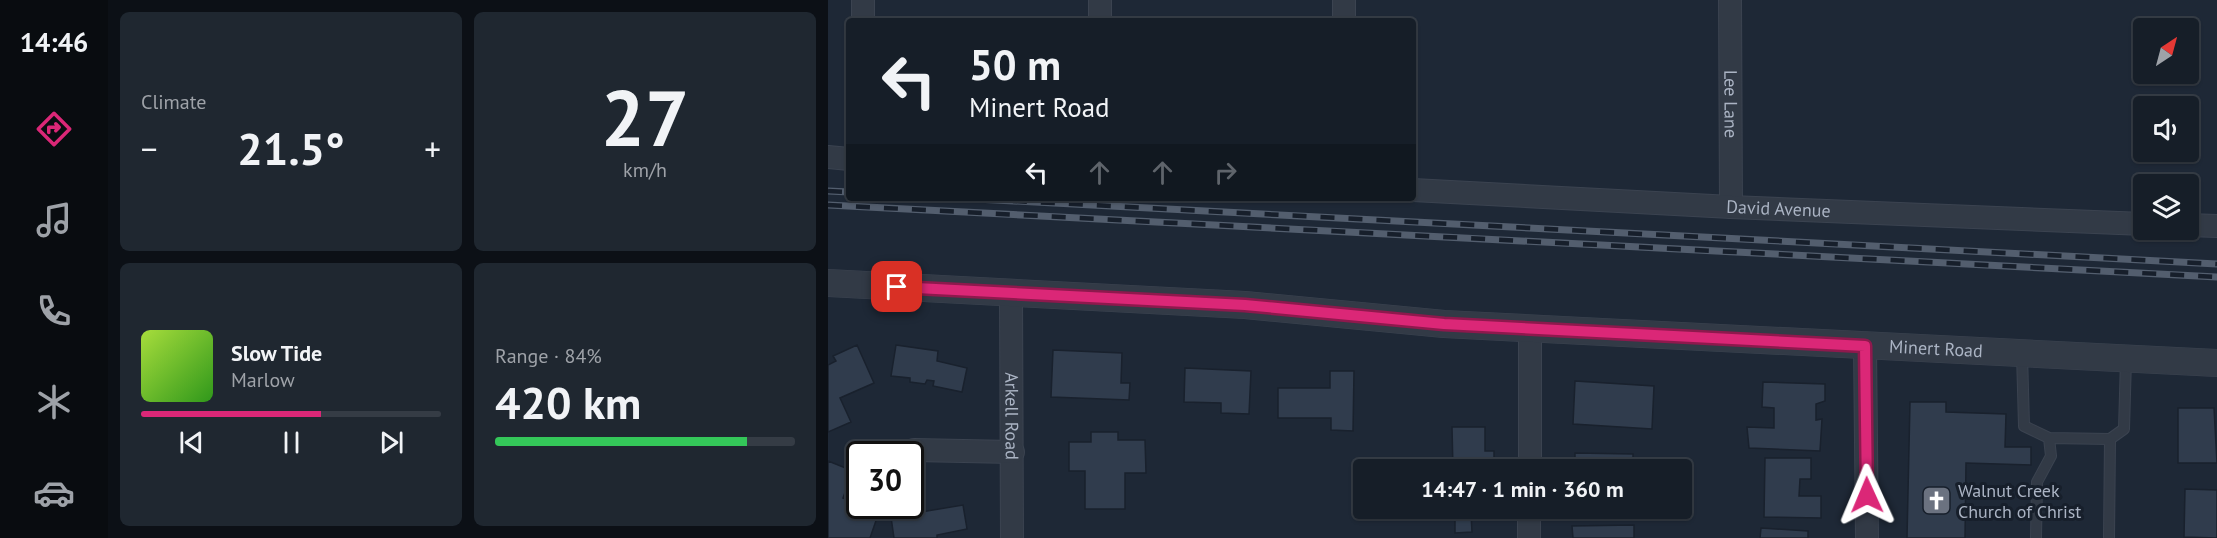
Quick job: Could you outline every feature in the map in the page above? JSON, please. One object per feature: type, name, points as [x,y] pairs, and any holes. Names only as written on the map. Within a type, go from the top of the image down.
[{"type":"street","points":[[863,0],[863,18]]},
{"type":"street","points":[[1100,0],[1100,18]]},
{"type":"street","points":[[1344,0],[1344,18]]},
{"type":"street","name":"Lee Lane","points":[[1730,0],[1731,207]]},
{"type":"street","points":[[828,157],[846,159]]},
{"type":"street","name":"David Avenue","points":[[1416,190],[1731,207],[2133,224]]},
{"type":"street","points":[[2199,225],[2217,226]]},
{"type":"street","name":"Minert Road","points":[[828,284],[1245,305],[1444,324],[1530,329],[2217,363]]},
{"type":"street","name":"Arkell Road","points":[[1011,293],[1012,538]]},
{"type":"street","points":[[1530,329],[1530,459]]},
{"type":"street","points":[[1865,346],[1867,538]]},
{"type":"street","points":[[924,450],[1013,452]]},
{"type":"street","points":[[1529,519],[1529,538]]},
{"type":"lane","points":[[2022,354],[2024,426],[2049,438],[2110,439],[2124,429],[2126,359]]},
{"type":"lane","points":[[2036,538],[2037,482],[2050,456],[2049,438]]},
{"type":"lane","points":[[2109,538],[2110,439]]},
{"type":"building","points":[[857,345],[874,383],[840,398],[851,422],[828,432],[828,365],[836,361],[833,356]]},
{"type":"building","points":[[896,345],[938,351],[937,361],[967,368],[962,392],[933,386],[934,381],[927,380],[925,384],[910,382],[910,378],[891,376]]},
{"type":"building","points":[[1053,350],[1122,353],[1121,383],[1130,383],[1129,400],[1051,397]]},
{"type":"building","points":[[1185,368],[1251,371],[1249,414],[1221,413],[1221,403],[1184,402]]},
{"type":"building","points":[[1330,371],[1354,371],[1353,431],[1331,430],[1331,418],[1278,418],[1278,388],[1330,388]]},
{"type":"building","points":[[1575,381],[1654,386],[1652,429],[1573,424]]},
{"type":"building","points":[[1763,382],[1825,384],[1825,401],[1816,404],[1816,420],[1822,419],[1820,451],[1749,448],[1747,427],[1774,428],[1774,408],[1762,407]]},
{"type":"building","name":"Walnut Creek Church of Christ","points":[[1910,402],[1946,402],[1946,412],[2006,414],[2005,447],[2031,447],[2031,465],[1966,463],[1965,538],[1907,538]]},
{"type":"building","points":[[2178,408],[2214,408],[2217,463],[2178,463]]},
{"type":"building","points":[[1452,427],[1485,427],[1485,451],[1494,451],[1494,459],[1453,459]]},
{"type":"building","points":[[1091,432],[1118,432],[1118,440],[1145,440],[1146,473],[1125,473],[1125,509],[1085,509],[1085,471],[1069,471],[1069,442],[1091,442]]},
{"type":"building","points":[[1575,453],[1633,454],[1633,459],[1575,459]]},
{"type":"building","points":[[1765,458],[1811,458],[1811,479],[1800,479],[1799,496],[1821,496],[1821,518],[1764,517]]},
{"type":"building","points":[[828,461],[846,468],[846,490],[843,498],[846,499],[846,519],[877,519],[870,538],[828,538]]},
{"type":"building","points":[[2185,489],[2217,490],[2217,538],[2184,537]]},
{"type":"building","points":[[963,505],[967,529],[937,535],[937,538],[894,538],[891,519],[924,519],[924,512]]},
{"type":"building","points":[[1455,519],[1471,519],[1472,532],[1455,533]]},
{"type":"building","points":[[1634,525],[1634,538],[1573,538],[1572,526]]},
{"type":"building","points":[[1761,528],[1808,531],[1808,538],[1760,538]]},
{"type":"railway","points":[[828,191],[846,192]]},
{"type":"railway","points":[[1014,201],[2217,264]]},
{"type":"railway","points":[[828,205],[2217,277]]},
{"type":"place","name":"Walnut Creek Church of Christ","points":[[1937,501]]},
{"type":"route","points":[[897,287],[1245,305],[1444,324],[1865,346],[1867,495]]}]
